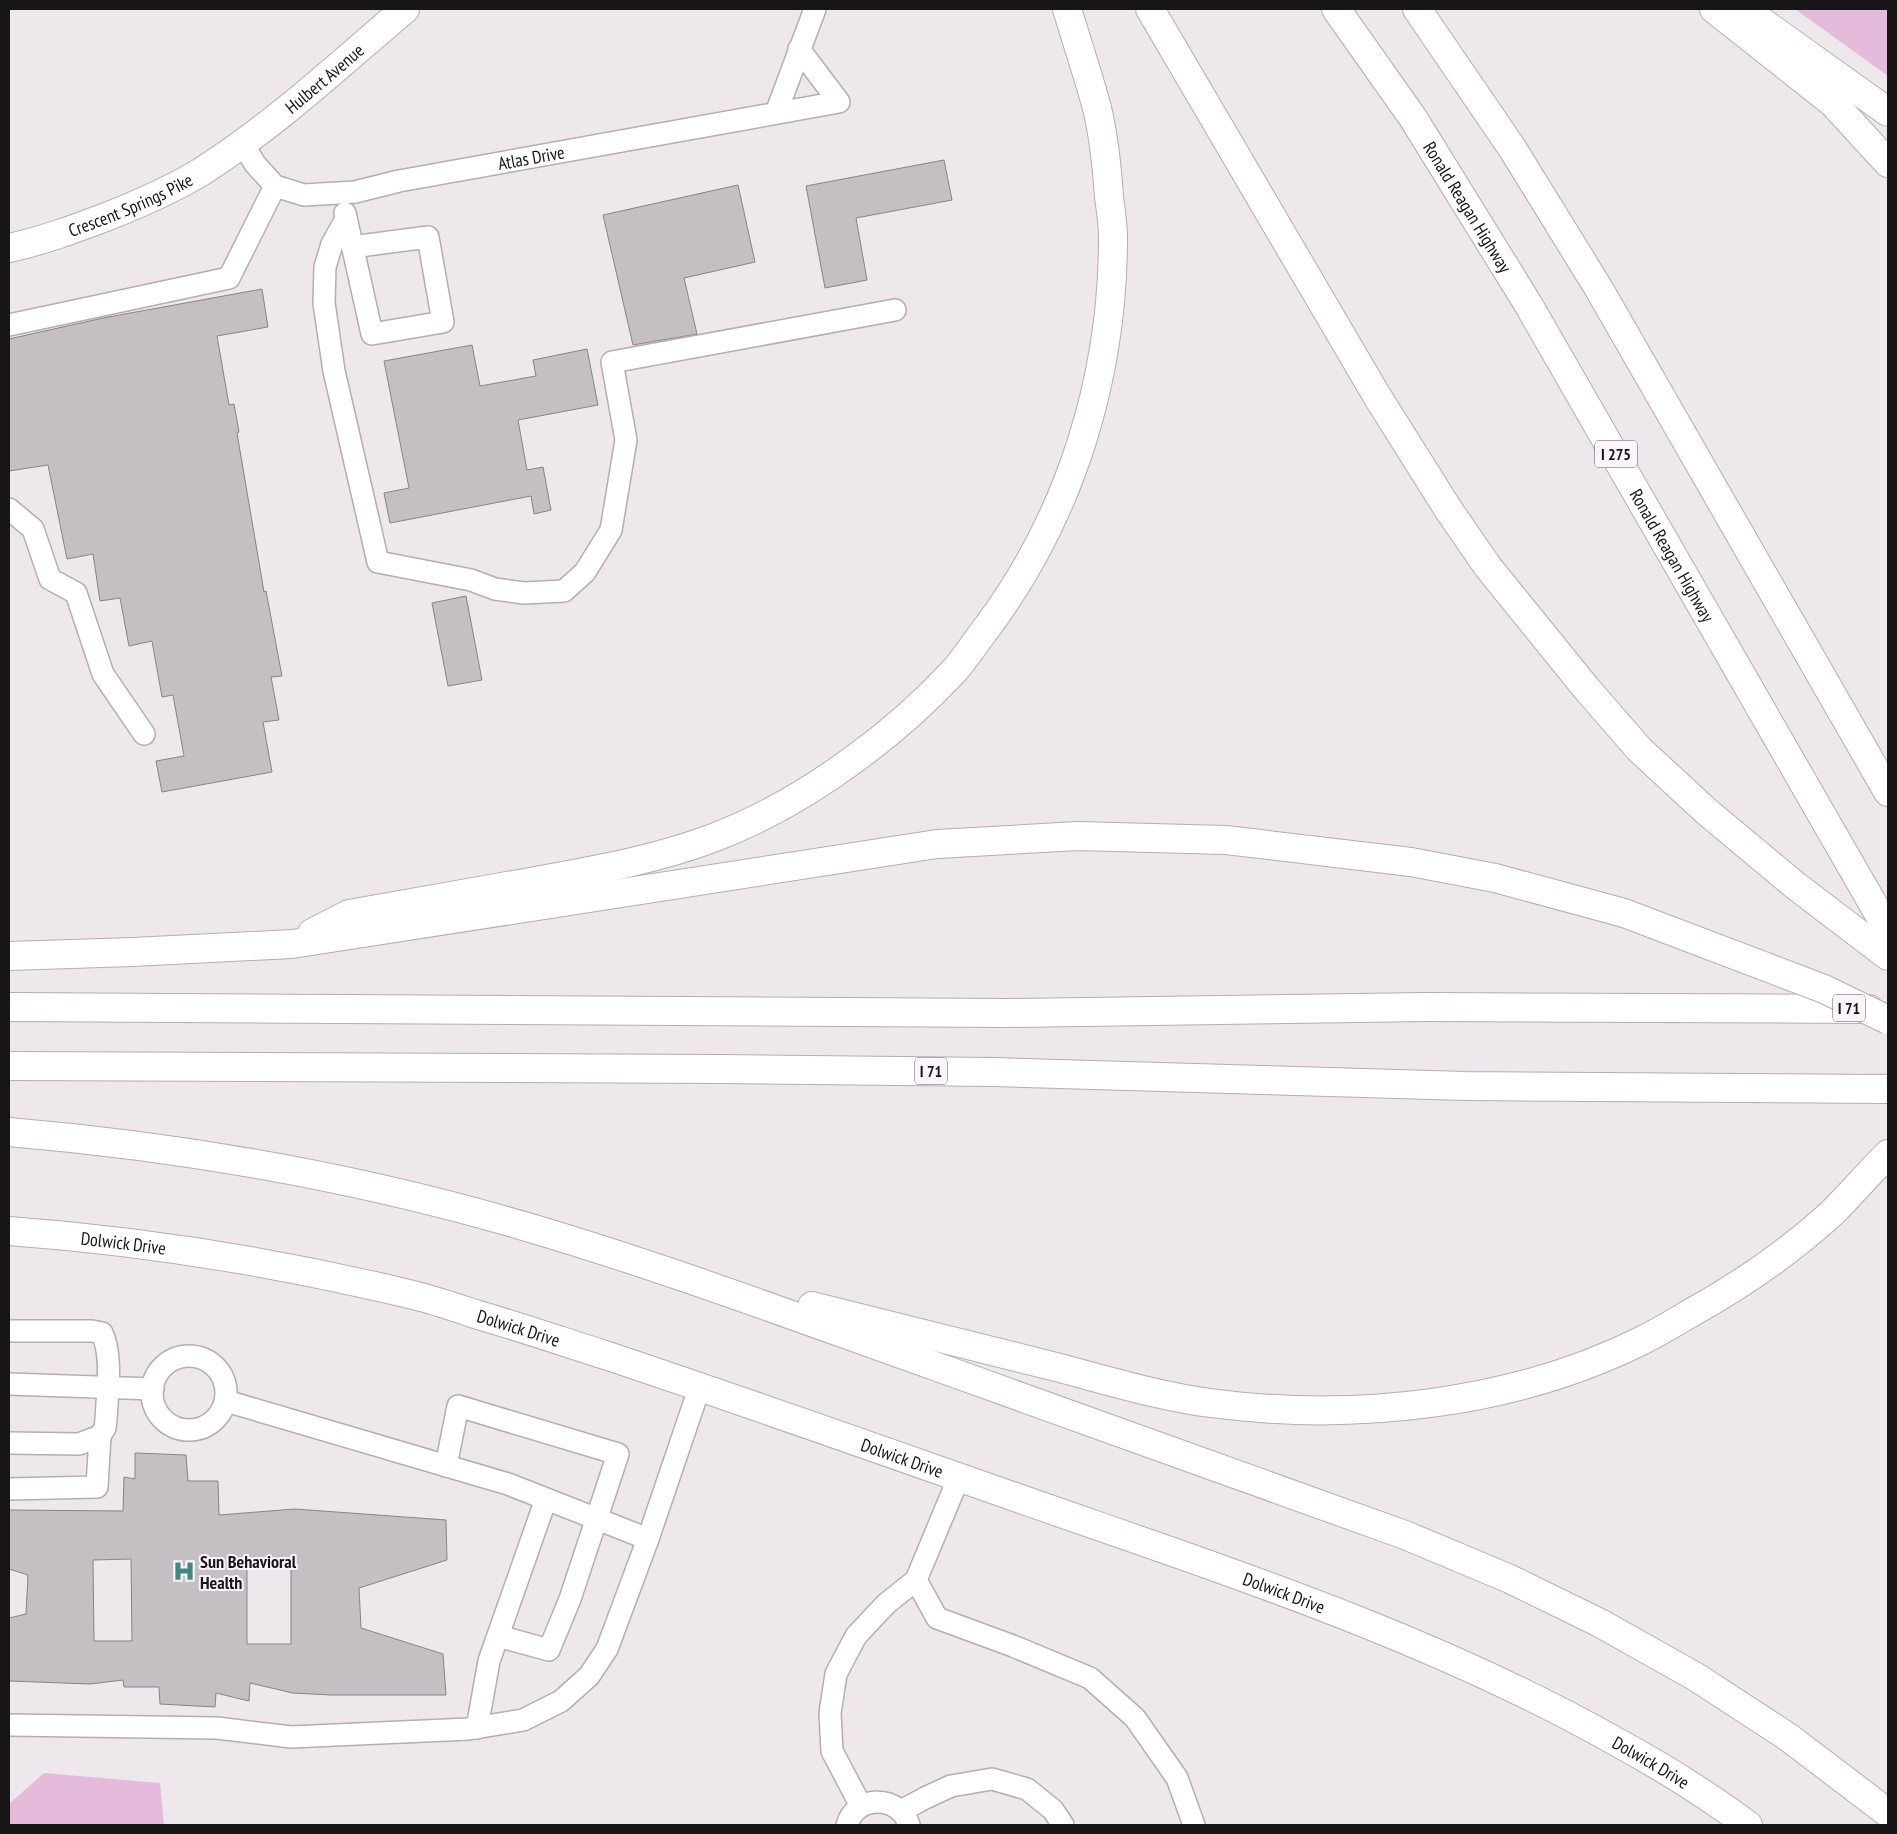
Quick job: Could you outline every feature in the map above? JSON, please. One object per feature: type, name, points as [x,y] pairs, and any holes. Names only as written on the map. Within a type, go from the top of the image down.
[{"type":"main road","name":"Hulbert Avenue","points":[[243,144],[285,112],[405,9]]},
{"type":"main road","points":[[292,944],[348,914],[619,866],[664,854],[715,837],[757,819],[824,782],[894,730],[958,666],[1010,596],[1041,544],[1081,445],[1101,370],[1111,282],[1113,235],[1106,156],[1097,111],[1067,9]]},
{"type":"main road","points":[[1150,9],[1377,396],[1448,509],[1488,567],[1580,681],[1639,749],[1706,811],[1796,886],[1888,956]]},
{"type":"main road","name":"Ronald Reagan Highway","points":[[1336,9],[1412,118],[1528,304],[1883,920]]},
{"type":"main road","points":[[1417,9],[1512,148],[1599,289],[1888,792]]},
{"type":"main road","points":[[1714,9],[1832,103],[1888,163]]},
{"type":"main road","points":[[1744,9],[1888,112]]},
{"type":"main road","name":"Crescent Springs Pike","points":[[9,248],[64,233],[148,200],[200,172],[243,144]]},
{"type":"main road","points":[[9,956],[292,944],[937,844],[1068,836],[1226,840],[1411,862],[1495,878],[1624,913],[1824,988],[1888,1020]]},
{"type":"main road","name":"I 71","points":[[9,1007],[998,1012],[1418,1007],[1888,1009]]},
{"type":"main road","name":"I 71","points":[[9,1066],[720,1068],[994,1072],[1465,1086],[1888,1089]]},
{"type":"main road","points":[[9,1132],[192,1152],[310,1174],[443,1204],[525,1226],[656,1266],[1405,1535],[1510,1579],[1600,1623],[1696,1677],[1788,1737],[1888,1813]]},
{"type":"main road","points":[[656,1266],[1139,1388],[1207,1402],[1267,1409],[1350,1411],[1431,1404],[1503,1389],[1560,1373],[1604,1357],[1651,1335],[1718,1298],[1770,1263],[1831,1213],[1888,1154]]},
{"type":"main road","name":"Dolwick Drive","points":[[9,1231],[81,1237],[202,1254],[309,1273],[416,1296],[700,1386],[1198,1561],[1364,1622],[1455,1661],[1556,1708],[1608,1736],[1666,1771],[1722,1806],[1748,1825]]},
{"type":"lane","points":[[776,113],[815,9]]},
{"type":"lane","name":"Atlas Drive","points":[[275,186],[304,195],[355,192],[399,180],[839,102],[799,49]]},
{"type":"lane","points":[[9,325],[229,278],[275,186],[255,164],[243,144]]},
{"type":"lane","points":[[341,193],[352,247],[372,334],[443,322],[428,237],[352,247]]},
{"type":"lane","points":[[346,219],[332,244],[325,267],[324,303],[334,371],[378,562],[471,580],[495,589],[524,593],[564,591],[585,572],[611,530],[626,440],[612,362],[895,310]]},
{"type":"lane","points":[[9,509],[33,530],[50,578],[76,593],[103,674],[144,734]]},
{"type":"lane","points":[[9,1331],[92,1331],[102,1333],[106,1342],[107,1387],[105,1428],[100,1436],[97,1487],[9,1489]]},
{"type":"lane","points":[[192,1356],[204,1359],[215,1366],[223,1377],[226,1401],[214,1421],[198,1429],[180,1429],[161,1417],[155,1406],[152,1395],[153,1389],[159,1372],[168,1363],[179,1358],[192,1356]]},
{"type":"lane","points":[[9,1384],[153,1389]]},
{"type":"lane","points":[[9,1725],[217,1728],[291,1737],[477,1728],[523,1720],[561,1701],[589,1676],[607,1649],[648,1539],[700,1386]]},
{"type":"lane","points":[[226,1401],[508,1484],[648,1539]]},
{"type":"lane","points":[[446,1466],[458,1406],[618,1454],[570,1599],[549,1650],[498,1636]]},
{"type":"lane","points":[[9,1443],[79,1444],[100,1436]]},
{"type":"lane","points":[[861,1806],[832,1751],[830,1713],[836,1674],[856,1636],[886,1604],[916,1580],[959,1477]]},
{"type":"lane","points":[[477,1728],[489,1661],[546,1499]]},
{"type":"lane","points":[[916,1580],[937,1618],[1013,1646],[1090,1678],[1129,1712],[1177,1778],[1194,1825]]},
{"type":"lane","points":[[847,1825],[853,1813],[861,1806],[871,1802],[893,1804],[905,1818],[925,1798],[951,1786],[992,1779],[1027,1789],[1053,1810],[1063,1825]]},
{"type":"shaded area","points":[[1795,9],[1888,9],[1888,76]]},
{"type":"shaded area","points":[[44,1773],[160,1783],[164,1825],[9,1825],[9,1804]]},
{"type":"building","points":[[944,160],[952,200],[856,218],[867,280],[825,288],[806,186]]},
{"type":"building","points":[[738,185],[755,262],[684,278],[697,334],[633,345],[603,215]]},
{"type":"building","points":[[262,289],[268,327],[217,336],[229,405],[234,404],[239,432],[237,433],[264,592],[266,591],[282,676],[271,677],[279,720],[263,722],[272,772],[162,792],[156,761],[184,756],[173,695],[162,697],[152,641],[129,646],[120,598],[100,601],[93,554],[67,559],[48,465],[9,471],[9,339],[103,318]]},
{"type":"building","points":[[472,345],[480,386],[536,376],[533,360],[587,349],[598,405],[518,420],[527,470],[543,467],[551,510],[534,514],[531,496],[390,523],[384,493],[409,488],[384,361]]},
{"type":"building","points":[[466,596],[482,680],[448,686],[432,603]]},
{"type":"building","points":[[135,1453],[186,1455],[188,1481],[218,1481],[219,1515],[295,1509],[446,1520],[447,1560],[359,1588],[361,1628],[443,1654],[446,1695],[331,1695],[293,1693],[250,1683],[249,1701],[216,1693],[215,1707],[160,1704],[159,1687],[124,1687],[123,1680],[90,1684],[9,1681],[9,1618],[26,1614],[28,1575],[9,1569],[9,1510],[123,1511],[124,1477],[135,1479]],"holes":[[[131,1559],[132,1641],[94,1641],[93,1560]],[[247,1560],[291,1560],[291,1644],[247,1644]]]},
{"type":"place","name":"Sun Behavioral Health","points":[[184,1571]]}]
